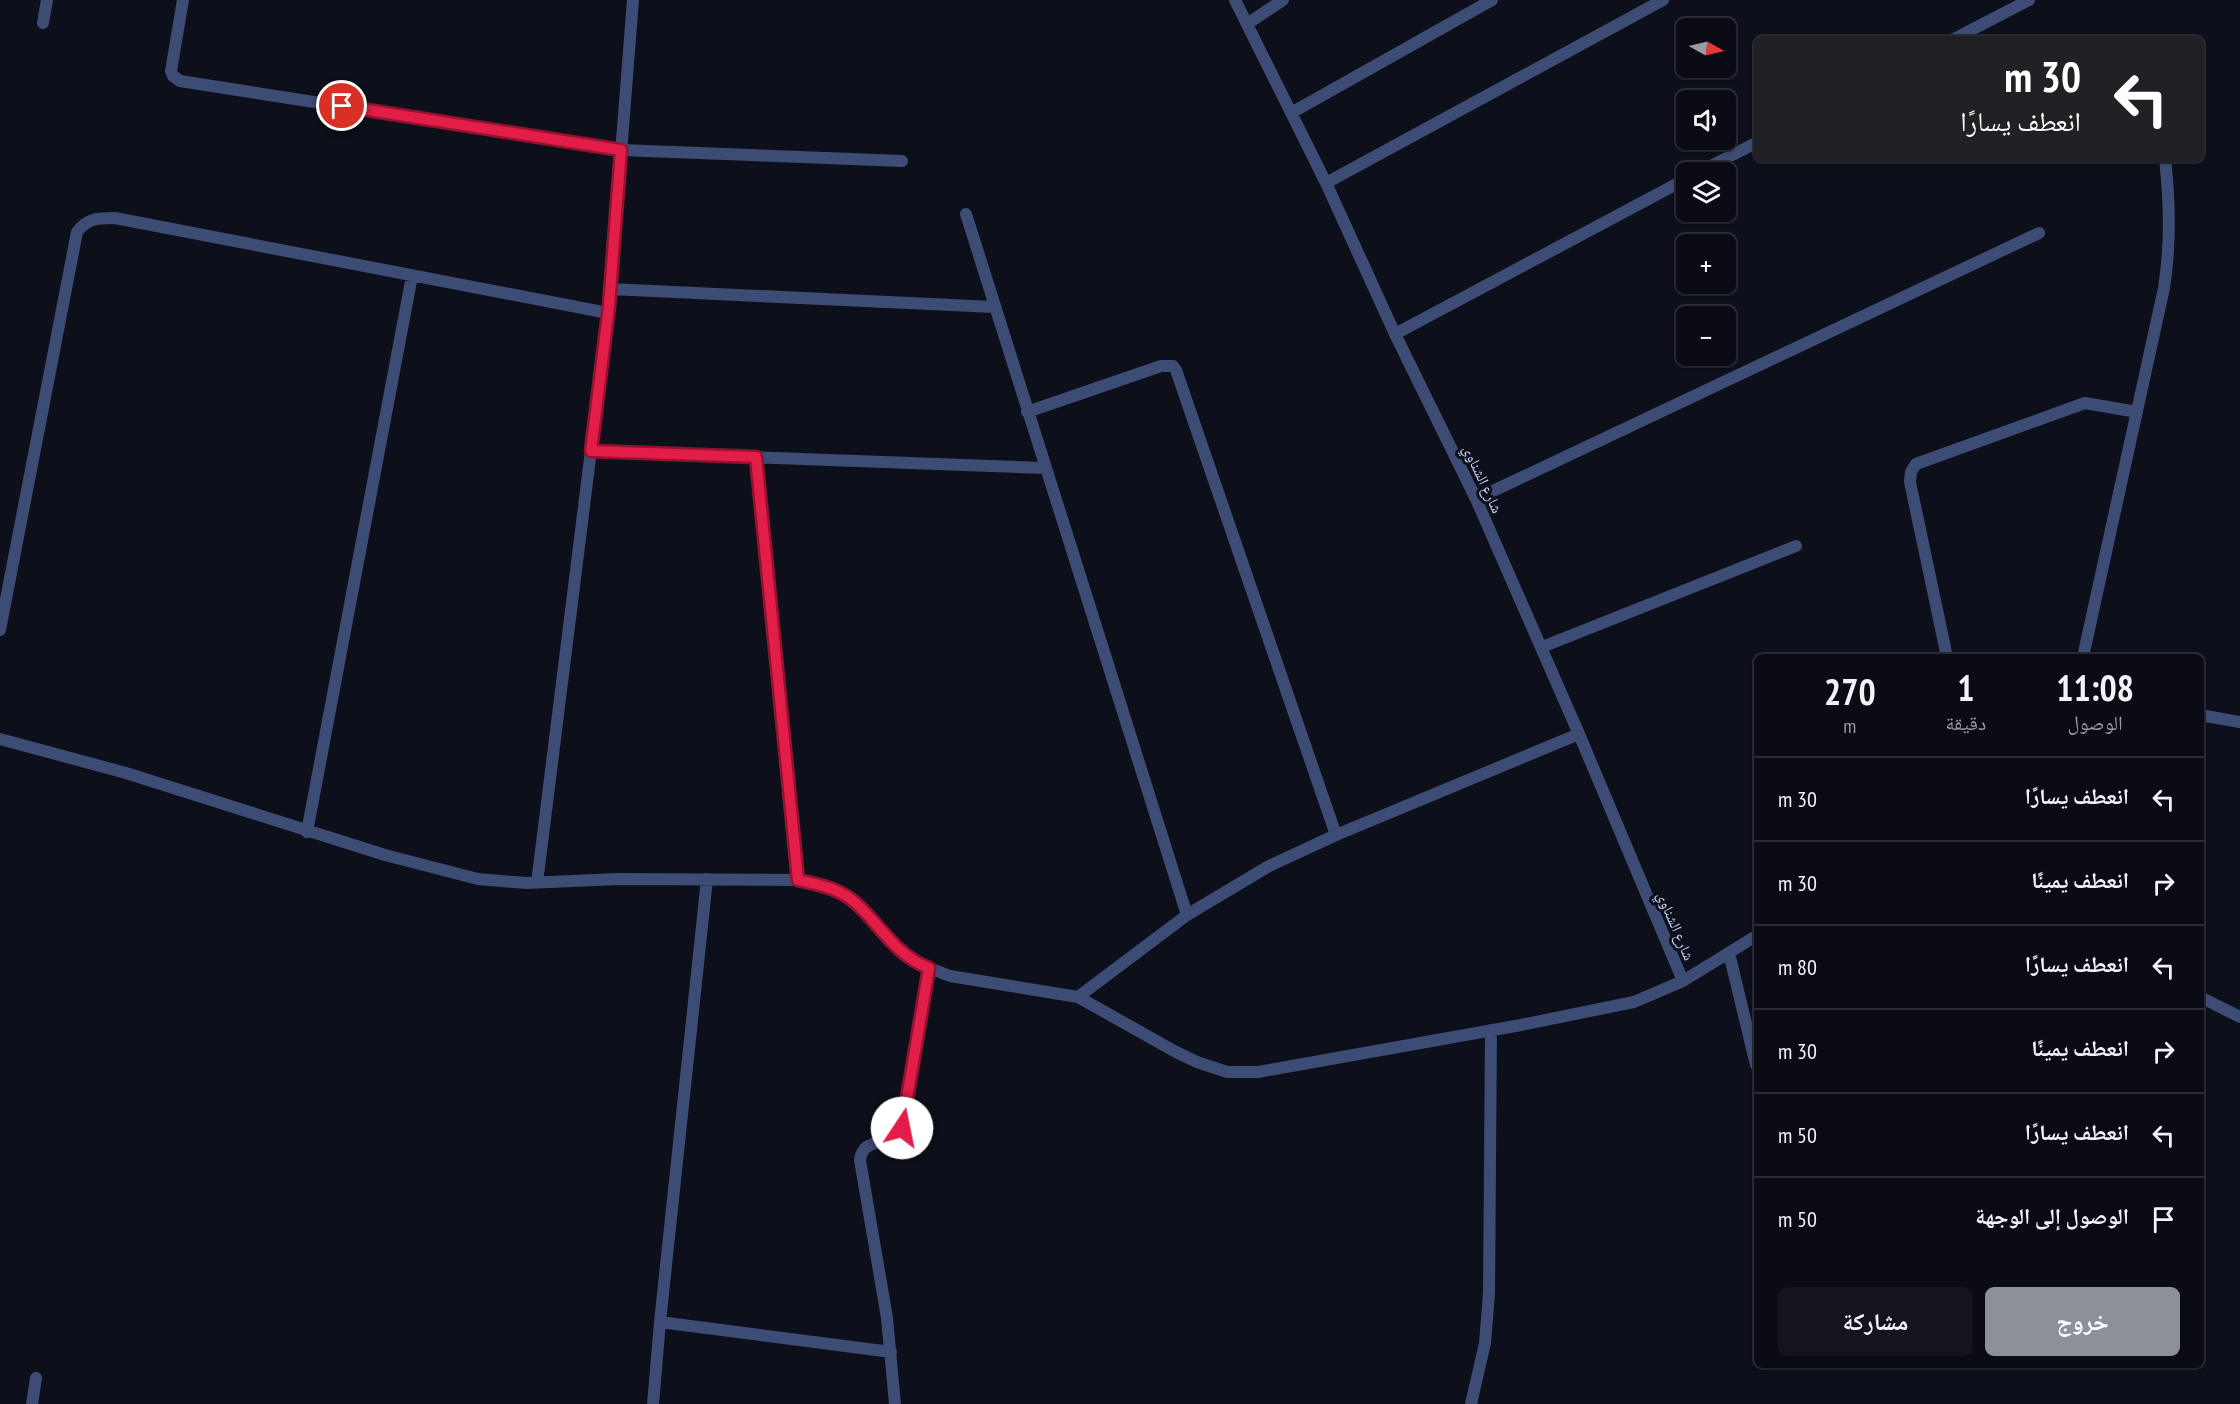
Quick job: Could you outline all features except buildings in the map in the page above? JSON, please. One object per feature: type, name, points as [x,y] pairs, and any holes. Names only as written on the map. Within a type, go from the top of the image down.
[{"type":"street","points":[[43,23],[47,0]]},
{"type":"street","points":[[183,0],[171,71],[172,76],[180,81],[621,150],[902,161]]},
{"type":"street","points":[[537,883],[608,313],[633,0]]},
{"type":"street","name":"شارع الشناوي","points":[[1235,0],[1326,183],[1395,334],[1476,498],[1542,647],[1683,981]]},
{"type":"street","points":[[1247,24],[1283,0]]},
{"type":"street","points":[[1292,113],[1492,0]]},
{"type":"street","points":[[1326,183],[1663,0]]},
{"type":"street","points":[[1960,36],[2029,0]]},
{"type":"street","points":[[1718,162],[1754,143]]},
{"type":"street","points":[[2084,654],[2169,258],[2170,201],[2165,162]]},
{"type":"street","points":[[1395,334],[1676,184]]},
{"type":"street","points":[[966,214],[1044,468],[1187,915]]},
{"type":"street","points":[[0,630],[77,232],[83,224],[95,218],[116,218],[608,313]]},
{"type":"street","points":[[1476,498],[2039,233]]},
{"type":"street","points":[[307,832],[412,276]]},
{"type":"street","points":[[610,289],[994,307]]},
{"type":"street","points":[[1027,412],[1161,366],[1173,366],[1176,370],[1336,835]]},
{"type":"street","points":[[1946,654],[1910,482],[1911,472],[1916,464],[2085,403],[2137,412]]},
{"type":"street","points":[[591,451],[1044,468]]},
{"type":"street","points":[[756,457],[798,880]]},
{"type":"street","points":[[1542,647],[1796,546]]},
{"type":"street","points":[[2204,716],[2240,722]]},
{"type":"street","points":[[1078,997],[1187,915],[1269,866],[1336,835],[1579,734]]},
{"type":"street","points":[[0,739],[126,773],[385,855],[478,879],[537,883],[618,879],[798,880],[831,888],[857,904],[899,951],[919,964],[950,976],[1078,997],[1176,1052],[1227,1072],[1258,1072],[1634,1002],[1683,981],[1754,937]]},
{"type":"street","points":[[653,1404],[707,879]]},
{"type":"street","points":[[1729,953],[1754,1057]]},
{"type":"street","points":[[895,1404],[891,1352],[860,1160],[861,1153],[866,1146],[893,1139],[902,1128],[929,968]]},
{"type":"street","points":[[2204,999],[2240,1017]]},
{"type":"street","points":[[1471,1404],[1485,1343],[1489,1293],[1491,1030]]},
{"type":"street","points":[[660,1322],[891,1352]]},
{"type":"street","points":[[32,1404],[36,1378]]},
{"type":"route","points":[[342,106],[621,150],[609,306],[591,451],[756,457],[798,880],[831,888],[857,904],[899,951],[929,968],[902,1128]]}]
